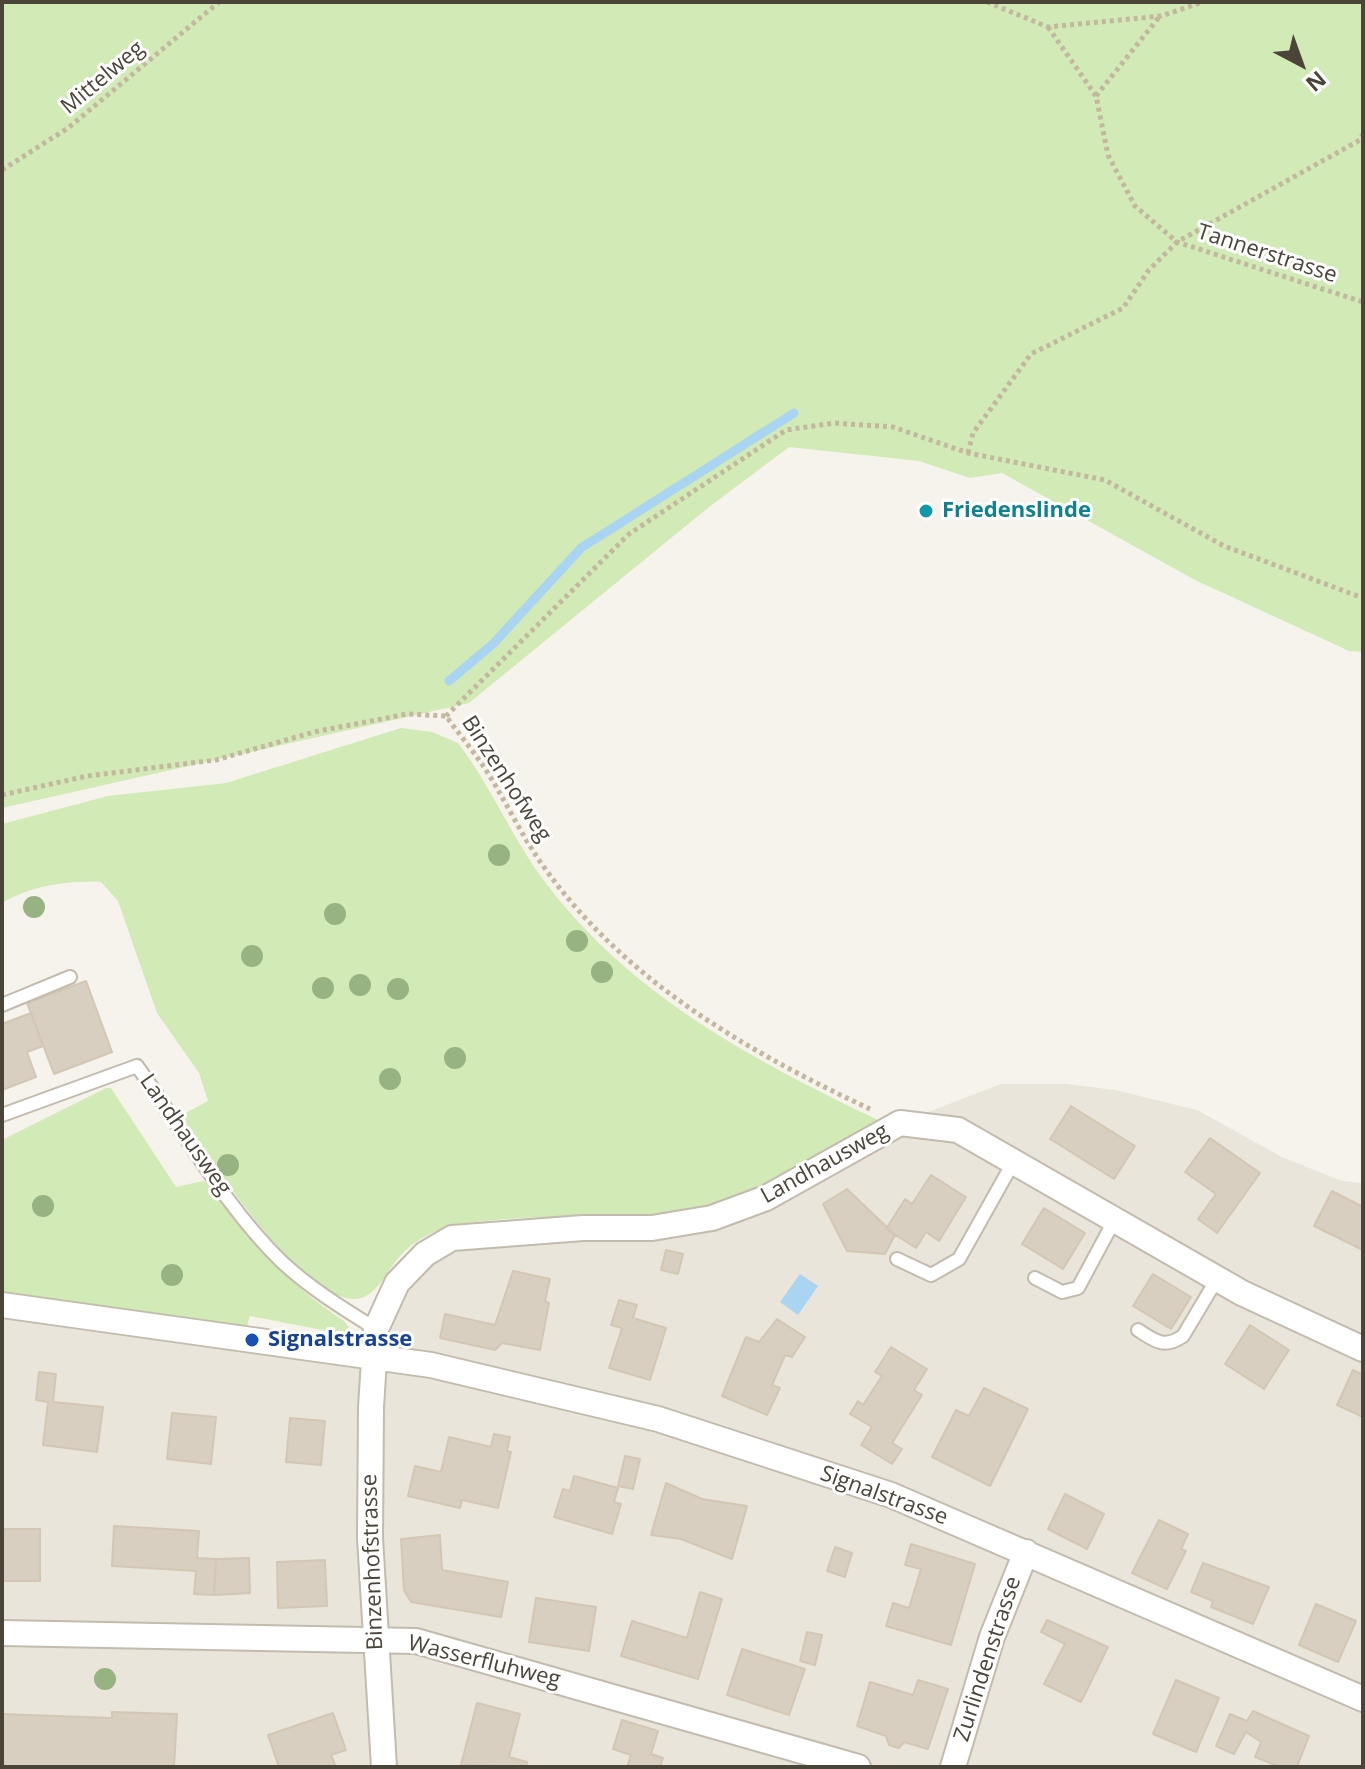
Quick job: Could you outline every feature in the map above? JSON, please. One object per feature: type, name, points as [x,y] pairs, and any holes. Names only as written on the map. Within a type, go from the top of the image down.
[{"type":"street","name":"Landhausweg","points":[[376,1356],[376,1329],[397,1283],[425,1254],[452,1238],[583,1228],[652,1228],[712,1218],[766,1198],[900,1123],[958,1130],[1217,1279],[1363,1349]]},
{"type":"street","name":"Signalstrasse","points":[[2,1305],[431,1365],[658,1419],[891,1495],[1363,1699]]},
{"type":"street","name":"Binzenhofstrasse","points":[[376,1356],[371,1407],[370,1538],[384,1767]]},
{"type":"street","name":"Zurlindenstrasse","points":[[953,1767],[992,1637],[1026,1552]]},
{"type":"street","name":"Wasserfluhweg","points":[[2,1633],[416,1641],[858,1767]]},
{"type":"lane","points":[[2,1005],[70,977]]},
{"type":"lane","name":"Landhausweg","points":[[2,1115],[137,1066],[239,1211],[282,1261],[325,1297],[376,1329]]},
{"type":"lane","points":[[897,1259],[931,1275],[959,1259],[1014,1161]]},
{"type":"lane","points":[[1035,1278],[1062,1292],[1078,1288],[1115,1219]]},
{"type":"lane","points":[[1138,1330],[1158,1343],[1174,1342],[1183,1336],[1217,1279]]},
{"type":"path","name":"Mittelweg","points":[[2,170],[68,128],[219,2]]},
{"type":"path","points":[[987,2],[1048,27],[1161,16],[1203,2]]},
{"type":"path","points":[[1096,96],[1161,16]]},
{"type":"path","name":"Tannerstrasse","points":[[1048,27],[1096,96],[1108,155],[1135,206],[1177,242],[1363,302]]},
{"type":"path","points":[[968,453],[973,433],[986,412],[1031,354],[1123,308],[1149,270],[1177,242],[1360,140],[1363,134]]},
{"type":"path","points":[[446,716],[629,534],[786,430],[834,423],[893,427],[968,453],[1105,480],[1224,546],[1363,598]]},
{"type":"path","name":"Binzenhofweg","points":[[2,795],[87,776],[216,760],[314,732],[407,714],[446,716],[485,770],[549,874],[613,944],[657,984],[723,1032],[812,1082],[900,1123]]},
{"type":"shaded area","points":[[1001,1084],[1067,1084],[1115,1090],[1197,1110],[1282,1157],[1342,1181],[1363,1183],[1363,1767],[2,1767],[2,1311],[376,1356],[419,1253],[712,1218],[900,1123]]},
{"type":"green space","points":[[2,2],[1363,2],[1363,652],[1349,651],[1195,580],[1002,473],[970,478],[919,461],[789,447],[709,507],[469,703],[2,808]]},
{"type":"green space","points":[[401,728],[432,732],[458,743],[545,882],[615,958],[696,1021],[785,1073],[878,1120],[880,1124],[752,1193],[706,1207],[635,1215],[492,1220],[442,1229],[409,1247],[373,1291],[356,1299],[324,1288],[301,1270],[277,1246],[233,1191],[180,1116],[208,1101],[199,1073],[157,1013],[118,901],[101,882],[88,882],[38,888],[2,903],[2,824],[108,796],[226,783]]},
{"type":"green space","points":[[111,1088],[176,1187],[203,1181],[211,1186],[271,1260],[305,1292],[344,1321],[349,1327],[348,1335],[250,1316],[247,1326],[2,1294],[2,1140]]},
{"type":"water","points":[[800,1274],[818,1286],[798,1315],[780,1302]]},
{"type":"building","points":[[86,981],[112,1052],[54,1074],[27,1003]]},
{"type":"building","points":[[31,1013],[43,1046],[27,1052],[36,1077],[2,1090],[2,1024]]},
{"type":"building","points":[[1071,1106],[1135,1146],[1114,1179],[1050,1139]]},
{"type":"building","points":[[1210,1138],[1260,1173],[1217,1233],[1198,1219],[1216,1194],[1185,1172]]},
{"type":"building","points":[[931,1175],[966,1197],[939,1241],[926,1232],[916,1248],[886,1229],[905,1199],[912,1204]]},
{"type":"building","points":[[847,1189],[895,1235],[885,1254],[847,1251],[823,1204]]},
{"type":"building","points":[[1332,1191],[1363,1207],[1363,1250],[1314,1226]]},
{"type":"building","points":[[1044,1208],[1085,1233],[1063,1269],[1022,1244]]},
{"type":"building","points":[[666,1250],[683,1254],[678,1274],[661,1270]]},
{"type":"building","points":[[513,1271],[550,1279],[540,1350],[502,1343],[495,1350],[440,1338],[445,1314],[495,1325]]},
{"type":"building","points":[[1153,1274],[1191,1297],[1171,1329],[1133,1306]]},
{"type":"building","points":[[619,1300],[637,1305],[633,1318],[666,1328],[650,1380],[609,1368],[622,1328],[611,1325]]},
{"type":"building","points":[[777,1319],[805,1337],[792,1357],[785,1355],[772,1385],[780,1388],[767,1415],[722,1396],[746,1337],[759,1342]]},
{"type":"building","points":[[1250,1325],[1289,1350],[1264,1389],[1225,1364]]},
{"type":"building","points":[[891,1347],[927,1369],[914,1390],[922,1395],[892,1443],[902,1449],[892,1464],[861,1445],[872,1427],[850,1414],[858,1401],[863,1405],[882,1376],[875,1372]]},
{"type":"building","points":[[1353,1370],[1363,1375],[1363,1417],[1337,1405]]},
{"type":"building","points":[[39,1372],[56,1374],[53,1402],[103,1407],[97,1452],[43,1445],[48,1402],[36,1400]]},
{"type":"building","points":[[984,1388],[1028,1409],[990,1486],[932,1457],[956,1410],[969,1416]]},
{"type":"building","points":[[172,1413],[216,1417],[211,1464],[167,1459]]},
{"type":"building","points":[[290,1418],[325,1421],[321,1465],[286,1462]]},
{"type":"building","points":[[494,1434],[510,1437],[507,1451],[511,1452],[498,1508],[462,1500],[460,1508],[408,1496],[415,1466],[441,1472],[449,1437],[491,1447]]},
{"type":"building","points":[[625,1456],[640,1459],[633,1489],[618,1486]]},
{"type":"building","points":[[574,1476],[618,1488],[614,1502],[621,1504],[612,1534],[554,1517],[563,1489],[570,1491]]},
{"type":"building","points":[[666,1483],[702,1499],[747,1506],[732,1559],[681,1539],[651,1535]]},
{"type":"building","points":[[1065,1494],[1104,1514],[1087,1549],[1048,1529]]},
{"type":"building","points":[[1159,1520],[1188,1534],[1181,1549],[1186,1551],[1167,1589],[1132,1573]]},
{"type":"building","points":[[114,1526],[199,1531],[197,1558],[216,1559],[214,1595],[194,1594],[196,1571],[112,1566]]},
{"type":"building","points":[[2,1529],[40,1529],[40,1581],[2,1581]]},
{"type":"building","points":[[440,1535],[442,1570],[508,1582],[501,1617],[411,1602],[404,1590],[401,1539]]},
{"type":"building","points":[[911,1544],[975,1564],[951,1645],[886,1626],[893,1603],[909,1608],[921,1569],[905,1565]]},
{"type":"building","points":[[835,1547],[852,1553],[845,1577],[827,1571]]},
{"type":"building","points":[[249,1558],[250,1593],[214,1595],[216,1559]]},
{"type":"building","points":[[325,1560],[327,1606],[278,1608],[277,1562]]},
{"type":"building","points":[[1203,1563],[1269,1587],[1253,1624],[1211,1607],[1213,1601],[1191,1592]]},
{"type":"building","points":[[700,1592],[722,1599],[698,1679],[621,1656],[632,1621],[687,1638]]},
{"type":"building","points":[[536,1598],[596,1607],[589,1651],[529,1642]]},
{"type":"building","points":[[1316,1604],[1356,1621],[1338,1662],[1299,1645]]},
{"type":"building","points":[[1047,1620],[1108,1647],[1081,1702],[1044,1684],[1065,1644],[1041,1632]]},
{"type":"building","points":[[807,1632],[822,1635],[815,1665],[800,1661]]},
{"type":"building","points":[[742,1649],[805,1669],[789,1715],[727,1695]]},
{"type":"building","points":[[918,1680],[948,1689],[928,1749],[904,1742],[899,1748],[889,1745],[886,1736],[857,1726],[870,1682],[913,1695]]},
{"type":"building","points":[[1176,1680],[1219,1698],[1196,1752],[1153,1734]]},
{"type":"building","points":[[477,1703],[520,1714],[509,1757],[527,1762],[526,1767],[461,1765]]},
{"type":"building","points":[[1253,1711],[1309,1736],[1297,1767],[1280,1767],[1255,1757],[1261,1742],[1246,1732],[1234,1754],[1216,1746],[1230,1714],[1247,1721]]},
{"type":"building","points":[[112,1712],[177,1714],[174,1767],[2,1767],[2,1714],[112,1718]]},
{"type":"building","points":[[333,1713],[346,1750],[331,1755],[336,1767],[279,1767],[268,1735]]},
{"type":"building","points":[[622,1720],[658,1731],[651,1754],[663,1758],[660,1767],[627,1767],[631,1755],[613,1749]]},
{"type":"waterway","points":[[449,681],[493,644],[581,548],[794,413]]},
{"type":"place","name":"Friedenslinde","points":[[926,511]]},
{"type":"place","name":"Signalstrasse","points":[[252,1340]]}]
